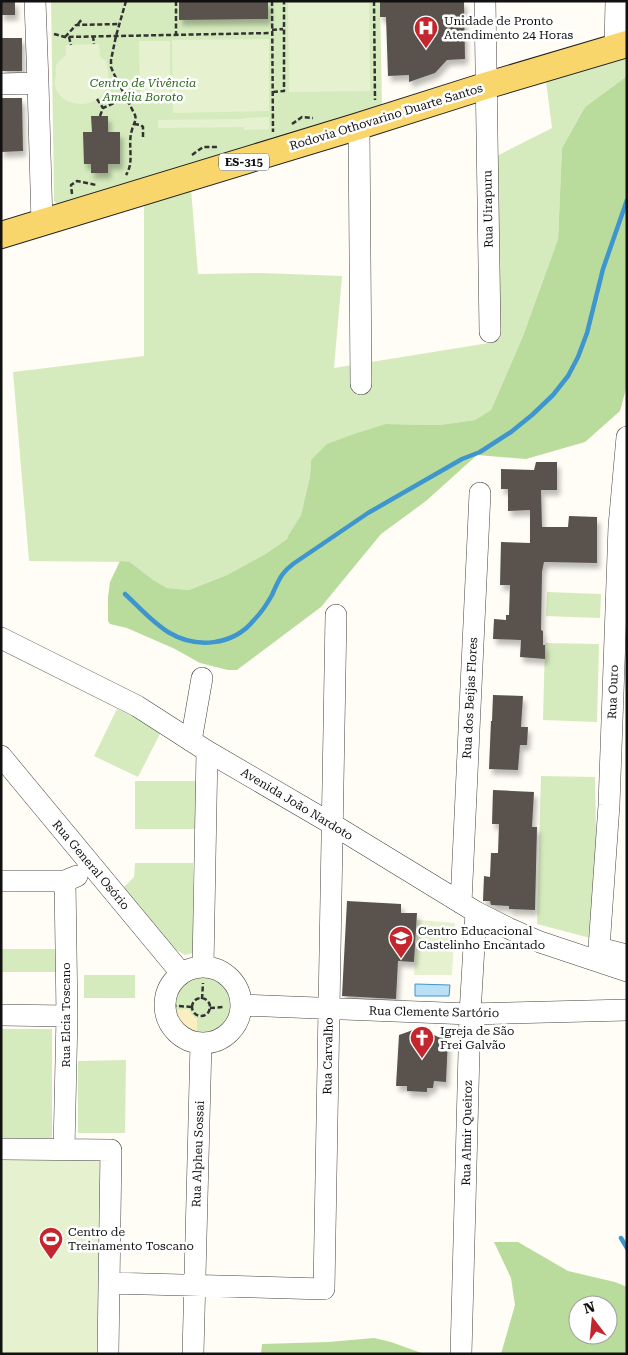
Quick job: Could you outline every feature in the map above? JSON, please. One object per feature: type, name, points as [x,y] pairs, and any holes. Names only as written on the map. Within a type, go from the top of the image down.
[{"type":"main road","name":"Rodovia Othovarino Duarte Santos","points":[[1,235],[621,46]]},
{"type":"street","points":[[34,1],[42,223]]},
{"type":"street","name":"Rua Uirapuru","points":[[485,1],[490,332]]},
{"type":"street","points":[[619,7],[621,46]]},
{"type":"street","points":[[1,84],[38,83]]},
{"type":"street","points":[[359,126],[361,384]]},
{"type":"street","name":"Rua Ouro","points":[[598,955],[618,808],[623,665],[619,526],[627,436]]},
{"type":"street","name":"Rua dos Beijas Flores","points":[[468,907],[480,493]]},
{"type":"street","name":"Rua Carvalho","points":[[194,1286],[324,1289],[336,615]]},
{"type":"street","name":"Avenida João Nardoto","points":[[1,638],[137,706],[199,746],[468,907],[508,928],[532,939],[598,955],[627,955]]},
{"type":"street","points":[[202,678],[199,746],[203,967]]},
{"type":"street","name":"Rua General Osório","points":[[1,756],[181,973]]},
{"type":"street","points":[[1,881],[65,881],[93,868]]},
{"type":"street","name":"Rua Elcia Toscano","points":[[64,1149],[67,1016],[65,881]]},
{"type":"street","name":"Rua Almir Queiroz","points":[[461,1354],[470,1014],[468,907]]},
{"type":"street","name":"Avenida João Nardoto","points":[[598,955],[627,971]]},
{"type":"street","points":[[196,967],[203,967],[213,968],[230,978],[240,996],[241,1006],[237,1022],[232,1030],[210,1043],[192,1042],[178,1034],[168,1021],[164,1005],[169,987],[174,979],[181,973],[196,967]]},
{"type":"street","name":"Rua Clemente Sartório","points":[[241,1006],[470,1014],[627,1010]]},
{"type":"street","points":[[1,1015],[67,1016]]},
{"type":"street","name":"Rua Alpheu Sossai","points":[[193,1354],[201,1043]]},
{"type":"street","points":[[1,1149],[110,1150],[108,1354]]},
{"type":"street","points":[[109,1284],[194,1286]]},
{"type":"path","points":[[126,1],[111,60],[111,67],[135,114],[136,120],[131,135],[130,164],[126,176]]},
{"type":"path","points":[[176,1],[176,35]]},
{"type":"path","points":[[272,1],[273,135]]},
{"type":"path","points":[[273,92],[284,91],[284,1]]},
{"type":"path","points":[[374,1],[374,104]]},
{"type":"path","points":[[65,37],[82,19]]},
{"type":"path","points":[[76,25],[119,24]]},
{"type":"path","points":[[50,33],[69,37],[176,35],[284,29]]},
{"type":"path","points":[[93,36],[94,44]]},
{"type":"path","points":[[69,37],[71,45]]},
{"type":"path","points":[[100,116],[103,108],[126,97]]},
{"type":"path","points":[[97,100],[103,108]]},
{"type":"path","points":[[286,129],[302,117],[317,118]]},
{"type":"path","points":[[134,124],[142,125],[143,138]]},
{"type":"path","points":[[186,158],[203,147],[224,147]]},
{"type":"path","points":[[75,197],[72,194],[71,185],[78,182],[99,186]]},
{"type":"path","points":[[203,998],[208,1001],[210,1008],[207,1015],[200,1016],[194,1012],[192,1007],[197,1000],[203,998]]},
{"type":"path","points":[[164,1005],[192,1007]]},
{"type":"green space","name":"Centro de Vivência Amélia Boroto","points":[[51,1],[380,1],[382,105],[59,206],[54,201]]},
{"type":"green space","points":[[288,1],[369,1],[370,91],[289,92]]},
{"type":"green space","points":[[269,39],[269,111],[173,113],[172,40]]},
{"type":"green space","points":[[139,41],[170,41],[170,97],[140,97]]},
{"type":"green space","points":[[99,44],[100,57],[106,61],[108,75],[107,85],[102,95],[88,103],[80,104],[64,99],[59,94],[55,83],[56,66],[66,55],[66,45]]},
{"type":"green space","points":[[627,57],[627,76],[585,107],[562,148],[558,239],[523,336],[491,410],[475,420],[439,425],[386,424],[311,460],[310,476],[301,515],[287,539],[267,553],[227,575],[189,590],[167,588],[130,562],[29,561],[13,372],[144,356],[144,204],[191,189],[198,274],[262,273],[342,276],[334,368],[495,342],[489,160],[552,128],[546,81]]},
{"type":"green space","points":[[627,76],[627,385],[620,411],[585,442],[526,459],[477,455],[426,501],[381,534],[321,607],[237,670],[228,670],[200,663],[175,649],[127,628],[110,624],[108,621],[108,597],[110,582],[120,561],[130,562],[167,588],[189,590],[227,575],[267,553],[287,539],[301,515],[310,476],[311,460],[327,444],[386,424],[439,425],[475,420],[491,410],[523,336],[558,239],[562,148],[585,107]]},
{"type":"green space","points":[[269,117],[269,129],[244,130],[244,127],[158,128],[158,120]]},
{"type":"green space","points":[[547,592],[601,594],[600,618],[546,616]]},
{"type":"green space","points":[[545,643],[599,644],[597,722],[543,720]]},
{"type":"green space","points":[[117,709],[162,730],[138,777],[94,756]]},
{"type":"green space","points":[[541,776],[595,777],[598,940],[537,924]]},
{"type":"green space","points":[[135,781],[197,781],[197,829],[135,829]]},
{"type":"green space","points":[[135,863],[193,863],[193,953],[185,955],[175,949],[123,888],[134,877]]},
{"type":"green space","points":[[417,920],[455,923],[452,975],[414,975]]},
{"type":"green space","points":[[1,949],[56,949],[56,972],[1,972]]},
{"type":"green space","points":[[84,975],[135,975],[135,998],[84,998]]},
{"type":"green space","points":[[201,976],[213,978],[224,985],[231,996],[233,1008],[231,1020],[224,1031],[213,1038],[201,1040],[189,1038],[178,1031],[171,1020],[169,1008],[171,996],[178,985],[189,978]]},
{"type":"green space","points":[[1,1029],[52,1029],[52,1138],[1,1138]]},
{"type":"green space","points":[[126,1060],[125,1133],[78,1133],[78,1061]]},
{"type":"green space","name":"Centro de Treinamento Toscano","points":[[98,1159],[103,1166],[97,1354],[1,1354],[1,1160]]},
{"type":"green space","points":[[494,1242],[518,1242],[568,1271],[615,1282],[627,1287],[627,1354],[501,1354],[515,1305],[511,1278]]},
{"type":"green space","points":[[374,1338],[424,1354],[261,1354],[262,1344],[329,1342]]},
{"type":"sand","points":[[189,1009],[191,1014],[197,1019],[197,1034],[188,1030],[177,1019],[175,1010]]},
{"type":"water","points":[[415,984],[450,985],[449,996],[415,996]]},
{"type":"building","points":[[1,1],[15,1],[15,15],[1,15]]},
{"type":"building","points":[[179,1],[268,1],[268,19],[179,20]]},
{"type":"building","name":"Unidade de Pronto Atendimento 24 Horas","points":[[380,1],[464,1],[465,59],[447,60],[435,73],[409,82],[409,75],[388,76],[386,17],[380,17]]},
{"type":"building","points":[[1,38],[22,38],[22,71],[1,71]]},
{"type":"building","points":[[1,98],[22,98],[23,151],[1,152]]},
{"type":"building","points":[[91,116],[108,116],[108,132],[120,132],[120,164],[108,164],[108,173],[91,173],[91,164],[84,164],[83,132],[92,132]]},
{"type":"building","points":[[536,462],[557,462],[557,490],[541,490],[542,527],[568,527],[569,516],[597,517],[597,563],[544,562],[542,572],[541,630],[543,631],[543,645],[545,645],[545,659],[520,657],[521,640],[493,639],[494,619],[506,620],[506,615],[509,615],[510,585],[500,585],[501,542],[530,543],[530,510],[508,511],[508,489],[501,489],[501,469],[534,470]]},
{"type":"building","points":[[493,695],[523,696],[521,727],[528,727],[527,745],[520,745],[518,770],[489,769]]},
{"type":"building","points":[[493,790],[534,792],[532,827],[537,827],[535,910],[509,909],[509,906],[491,905],[490,901],[483,901],[484,876],[490,877],[491,853],[498,853],[499,824],[492,824]]},
{"type":"building","points":[[347,901],[401,904],[401,913],[417,913],[414,962],[398,961],[396,999],[342,996]]},
{"type":"building","name":"Igreja de São Frei Galvão","points":[[413,1030],[429,1032],[438,1037],[448,1038],[446,1082],[434,1081],[433,1088],[427,1088],[427,1092],[407,1091],[407,1086],[396,1086],[399,1035]]},
{"type":"waterway","points":[[125,594],[156,624],[168,632],[190,641],[202,643],[225,640],[245,629],[259,614],[282,575],[293,564],[368,513],[462,459],[480,452],[511,432],[553,395],[568,376],[578,357],[587,333],[603,269],[627,200]]},
{"type":"waterway","points":[[621,1238],[627,1248]]},
{"type":"place","name":"Unidade de Pronto Atendimento 24 Horas","points":[[426,49]]},
{"type":"place","name":"Centro Educacional Castelinho Encantado","points":[[401,959]]},
{"type":"place","name":"Igreja de São Frei Galvão","points":[[422,1059]]},
{"type":"place","name":"Centro de Treinamento Toscano","points":[[51,1260]]}]
